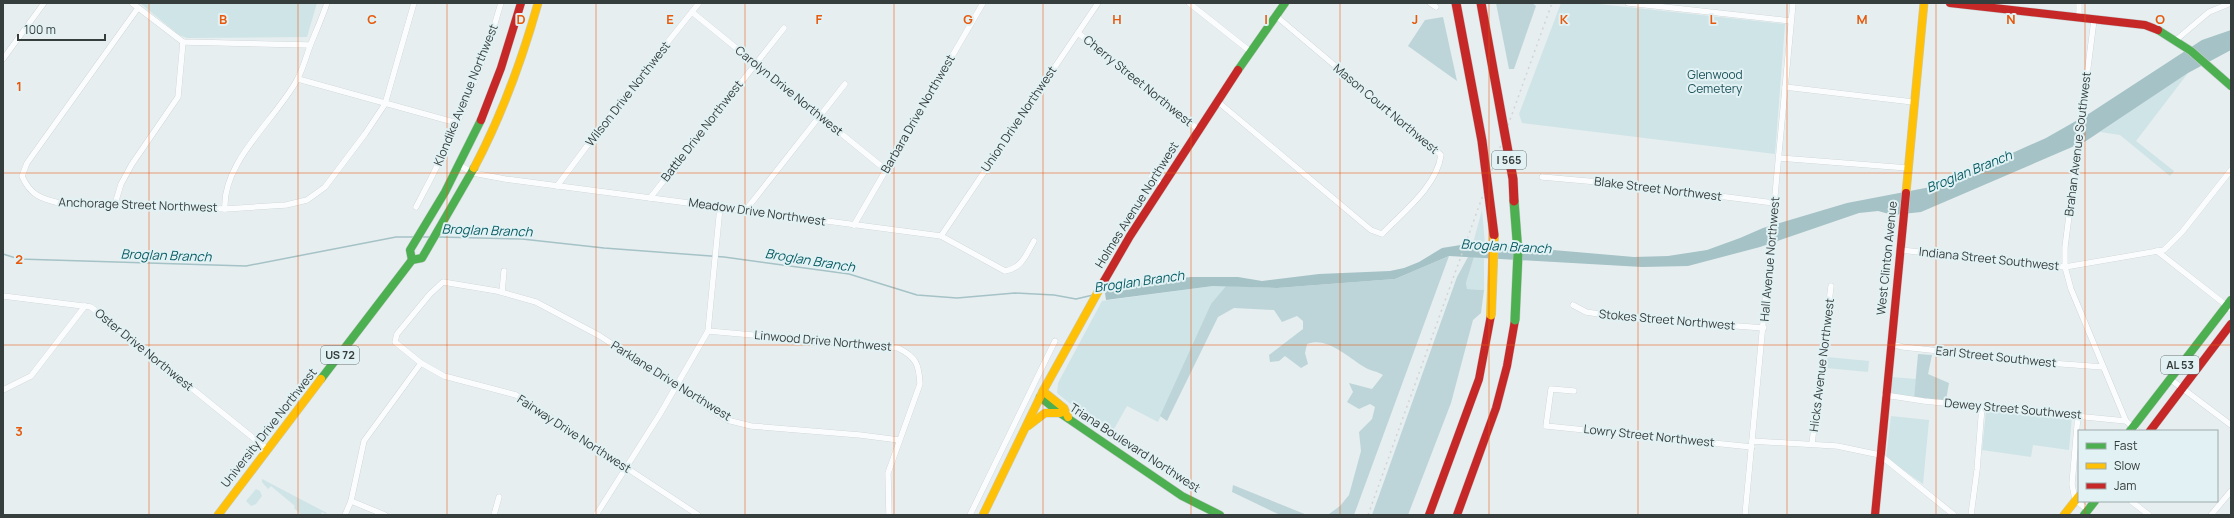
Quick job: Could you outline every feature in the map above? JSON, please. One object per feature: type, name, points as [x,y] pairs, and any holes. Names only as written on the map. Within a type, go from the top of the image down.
[{"type":"main road","name":"University Drive Northwest","points":[[412,260],[410,250],[430,219],[459,164],[495,85],[514,32],[521,3]]},
{"type":"main road","name":"University Drive Northwest","points":[[218,515],[412,260],[422,258],[444,224],[473,173],[494,131],[520,67],[538,3]]},
{"type":"main road","name":"Holmes Avenue Northwest","points":[[983,515],[1042,394],[1108,274],[1162,184],[1217,100],[1285,3]]},
{"type":"main road","name":"I 565","points":[[1429,515],[1479,379],[1491,315],[1493,256],[1491,205],[1484,157],[1456,3]]},
{"type":"main road","name":"I 565","points":[[1457,515],[1496,408],[1507,366],[1516,320],[1518,253],[1513,179],[1481,3]]},
{"type":"main road","name":"West Clinton Avenue","points":[[1875,515],[1913,102],[1924,3]]},
{"type":"main road","points":[[1950,3],[2145,25],[2157,28],[2184,46],[2231,86]]},
{"type":"main road","name":"AL 53","points":[[2133,430],[2170,379],[2230,305]]},
{"type":"main road","name":"AL 53","points":[[2151,430],[2231,324]]},
{"type":"main road","name":"Triana Boulevard Northwest","points":[[1042,394],[1064,408],[1064,415],[1182,496],[1220,515]]},
{"type":"main road","points":[[1026,428],[1046,413],[1064,415]]},
{"type":"main road","points":[[2064,515],[2077,498]]},
{"type":"main road","points":[[2086,512],[2094,502]]},
{"type":"street","points":[[3,59],[44,3]]},
{"type":"street","points":[[132,3],[183,42],[310,45]]},
{"type":"street","points":[[225,209],[224,197],[230,177],[244,154],[284,102],[298,79],[327,3]]},
{"type":"street","name":"Anchorage Street Northwest","points":[[138,8],[27,162],[22,176],[27,188],[42,199],[63,204],[114,204],[225,209],[286,205],[306,200],[325,187],[365,134],[385,104],[414,3]]},
{"type":"street","name":"Klondike Avenue Northwest","points":[[416,207],[457,124],[490,43],[501,3]]},
{"type":"street","name":"Wilson Drive Northwest","points":[[557,186],[619,103],[700,3]]},
{"type":"street","name":"Barbara Drive Northwest","points":[[854,225],[983,3]]},
{"type":"street","name":"Union Drive Northwest","points":[[941,236],[1098,3]]},
{"type":"street","points":[[1190,3],[1250,52]]},
{"type":"street","points":[[1430,3],[1436,7]]},
{"type":"street","points":[[1628,3],[1791,21]]},
{"type":"street","name":"Hall Avenue Northwest","points":[[1745,515],[1764,328],[1793,3]]},
{"type":"street","points":[[2079,3],[2079,18]]},
{"type":"street","points":[[2176,40],[2209,12],[2231,3]]},
{"type":"street","name":"Carolyn Drive Northwest","points":[[692,12],[886,170]]},
{"type":"street","name":"Mason Court Northwest","points":[[1217,100],[1371,230],[1382,234],[1414,201],[1439,169],[1441,155],[1276,16]]},
{"type":"street","name":"Brahan Avenue Southwest","points":[[2094,20],[2065,247],[2065,267],[2071,289],[2126,420]]},
{"type":"street","name":"Battle Drive Northwest","points":[[650,198],[754,63],[784,28]]},
{"type":"street","name":"Cherry Street Northwest","points":[[1078,33],[1198,130]]},
{"type":"street","points":[[114,204],[121,184],[132,164],[178,97],[183,42]]},
{"type":"street","points":[[298,79],[457,124]]},
{"type":"street","points":[[746,211],[845,84]]},
{"type":"street","points":[[1785,87],[1913,102]]},
{"type":"street","points":[[1779,158],[1908,168]]},
{"type":"street","name":"Meadow Drive Northwest","points":[[459,164],[473,173],[505,179],[941,236],[1005,271],[1013,269],[1021,264],[1034,241]]},
{"type":"street","points":[[2157,251],[2164,250],[2182,232],[2231,170]]},
{"type":"street","points":[[1151,177],[1162,184]]},
{"type":"street","name":"Blake Street Northwest","points":[[1542,177],[1632,185],[1774,203]]},
{"type":"street","points":[[596,515],[676,387],[708,331],[720,207]]},
{"type":"street","name":"Indiana Street Southwest","points":[[1900,250],[2065,267],[2157,251]]},
{"type":"street","points":[[2157,251],[2230,305]]},
{"type":"street","points":[[502,292],[504,271]]},
{"type":"street","name":"Parklane Drive Northwest","points":[[402,329],[430,294],[444,282],[502,292],[536,302],[568,317],[727,420],[751,426],[860,434],[899,440]]},
{"type":"street","name":"Hicks Avenue Northwest","points":[[1812,444],[1831,286]]},
{"type":"street","name":"Oster Drive Northwest","points":[[3,296],[91,307],[267,449]]},
{"type":"street","name":"Stokes Street Northwest","points":[[1573,305],[1586,312],[1618,317],[1764,328]]},
{"type":"street","points":[[4,388],[31,376],[85,306]]},
{"type":"street","name":"Fairway Drive Northwest","points":[[402,329],[397,334],[395,342],[421,363],[444,376],[516,395],[698,515]]},
{"type":"street","name":"Linwood Drive Northwest","points":[[708,331],[898,348],[911,355],[919,369],[920,384],[888,473],[889,515]]},
{"type":"street","points":[[970,515],[1055,341]]},
{"type":"street","name":"Earl Street Southwest","points":[[1891,344],[1903,347],[2049,364],[2103,367]]},
{"type":"street","points":[[345,515],[351,501],[364,441],[421,363]]},
{"type":"street","points":[[2170,379],[2231,425]]},
{"type":"street","name":"Lowry Street Northwest","points":[[1574,391],[1551,389],[1546,426],[1752,444],[1812,444],[1838,446],[1880,455]]},
{"type":"street","name":"Dewey Street Southwest","points":[[1885,395],[1924,401],[2126,420]]},
{"type":"street","points":[[1971,515],[1977,470],[1982,406]]},
{"type":"street","points":[[2077,498],[2072,484],[2078,415]]},
{"type":"street","points":[[2126,420],[2133,430]]},
{"type":"street","points":[[1880,455],[1954,515]]},
{"type":"street","points":[[2211,515],[2231,491]]},
{"type":"street","points":[[494,515],[499,497]]},
{"type":"street","points":[[351,501],[384,515]]},
{"type":"street","points":[[2080,502],[2086,512]]},
{"type":"street","points":[[2132,502],[2148,515]]},
{"type":"green space","points":[[140,3],[317,3],[307,37],[187,38],[179,35]]},
{"type":"green space","name":"Glenwood Cemetery","points":[[1561,3],[1589,3],[1785,24],[1775,154],[1522,123],[1519,114]]},
{"type":"green space","points":[[2188,73],[2136,141],[2174,171],[2170,176],[2120,135],[2100,132]]},
{"type":"green space","points":[[1482,210],[1485,244],[1473,243]]},
{"type":"green space","points":[[1474,257],[1484,258],[1484,290],[1467,289],[1466,283]]},
{"type":"green space","points":[[1213,286],[1226,286],[1211,305],[1158,422],[1127,406],[1110,436],[1057,393],[1058,383],[1102,301]]},
{"type":"green space","points":[[1827,357],[1869,361],[1868,372],[1826,368]]},
{"type":"green space","points":[[1892,377],[1916,379],[1914,398],[1891,396]]},
{"type":"green space","points":[[1986,411],[2072,416],[2069,450],[2033,445],[2031,457],[1982,450]]},
{"type":"green space","points":[[1891,416],[1929,420],[1923,484],[1886,458]]},
{"type":"green space","points":[[262,479],[327,513],[322,512],[320,515],[301,515],[294,508],[295,506],[271,486],[268,489],[262,482]]},
{"type":"green space","points":[[256,489],[260,491],[262,496],[256,504],[251,506],[246,501]]},
{"type":"shaded area","points":[[1496,3],[1532,3],[1536,6],[1514,69],[1509,69]]},
{"type":"shaded area","points":[[1443,17],[1457,81],[1408,46],[1425,20]]},
{"type":"shaded area","points":[[1449,256],[1354,515],[1322,515],[1329,514],[1340,506],[1349,495],[1361,451],[1359,432],[1372,419],[1375,407],[1370,404],[1359,409],[1347,402],[1353,392],[1349,383],[1372,389],[1383,375],[1366,368],[1330,345],[1315,342],[1307,344],[1305,353],[1308,364],[1301,368],[1285,356],[1279,361],[1270,362],[1269,355],[1303,329],[1303,321],[1297,316],[1282,322],[1274,310],[1234,308],[1218,317],[1167,421],[1160,416],[1211,304],[1226,286],[1277,288],[1395,279]]},
{"type":"shaded area","points":[[1468,257],[1474,257],[1466,283],[1467,289],[1484,290],[1481,313],[1473,320],[1451,403],[1408,515],[1372,515],[1457,277]]},
{"type":"shaded area","points":[[1918,354],[1932,355],[1928,374],[1949,383],[1946,400],[1914,398]]},
{"type":"shaded area","points":[[1233,485],[1307,515],[1280,515],[1232,492]]},
{"type":"water","points":[[2231,30],[2231,50],[2188,73],[2086,141],[1921,212],[1893,215],[1878,211],[1859,213],[1760,247],[1688,266],[1642,267],[1449,256],[1395,279],[1277,288],[1213,286],[1106,300],[1105,293],[1113,286],[1191,277],[1238,277],[1262,281],[1319,274],[1390,271],[1404,268],[1419,262],[1442,248],[1473,243],[1634,257],[1668,256],[1707,250],[1763,228],[1847,203],[1941,185],[2046,138],[2090,113],[2202,40]]},
{"type":"waterway","name":"Broglan Branch","points":[[3,254],[19,259],[246,266],[396,237],[413,237]]},
{"type":"waterway","name":"Broglan Branch","points":[[423,237],[431,237]]},
{"type":"waterway","name":"Broglan Branch","points":[[439,237],[522,239],[604,248],[724,257],[849,274],[917,295],[957,298],[1015,293],[1054,295],[1076,299],[1093,295]]},
{"type":"railway","points":[[1368,515],[1552,3]]},
{"type":"traffic: fast","points":[[1238,70],[1285,3]]},
{"type":"traffic: fast","points":[[2158,30],[2191,51],[2231,86]]},
{"type":"traffic: fast","points":[[412,260],[410,250],[445,192],[481,120]]},
{"type":"traffic: fast","points":[[321,379],[412,260],[422,258],[474,168]]},
{"type":"traffic: fast","points":[[1514,201],[1518,253],[1515,320]]},
{"type":"traffic: fast","points":[[2131,430],[2231,300]]},
{"type":"traffic: fast","points":[[1040,397],[1060,413],[1182,496],[1220,515]]},
{"type":"traffic: fast","points":[[2084,515],[2094,502]]},
{"type":"traffic: slow","points":[[474,168],[494,128],[502,108],[525,45],[538,3]]},
{"type":"traffic: slow","points":[[1906,193],[1924,3]]},
{"type":"traffic: slow","points":[[1491,315],[1494,235]]},
{"type":"traffic: slow","points":[[983,515],[1043,391],[1104,281]]},
{"type":"traffic: slow","points":[[218,515],[321,379]]},
{"type":"traffic: slow","points":[[1043,391],[1064,408],[1068,417]]},
{"type":"traffic: slow","points":[[1028,426],[1045,413],[1060,413]]},
{"type":"traffic: slow","points":[[2064,515],[2078,497]]},
{"type":"traffic: jam","points":[[481,120],[501,68],[521,3]]},
{"type":"traffic: jam","points":[[1456,3],[1482,141],[1494,235]]},
{"type":"traffic: jam","points":[[1481,3],[1513,179],[1514,201]]},
{"type":"traffic: jam","points":[[1950,3],[2145,25],[2158,30]]},
{"type":"traffic: jam","points":[[1104,281],[1130,236],[1238,70]]},
{"type":"traffic: jam","points":[[1875,515],[1906,193]]},
{"type":"traffic: jam","points":[[1429,515],[1479,379],[1491,315]]},
{"type":"traffic: jam","points":[[1457,515],[1496,408],[1507,366],[1515,320]]},
{"type":"traffic: jam","points":[[2151,430],[2231,324]]}]
